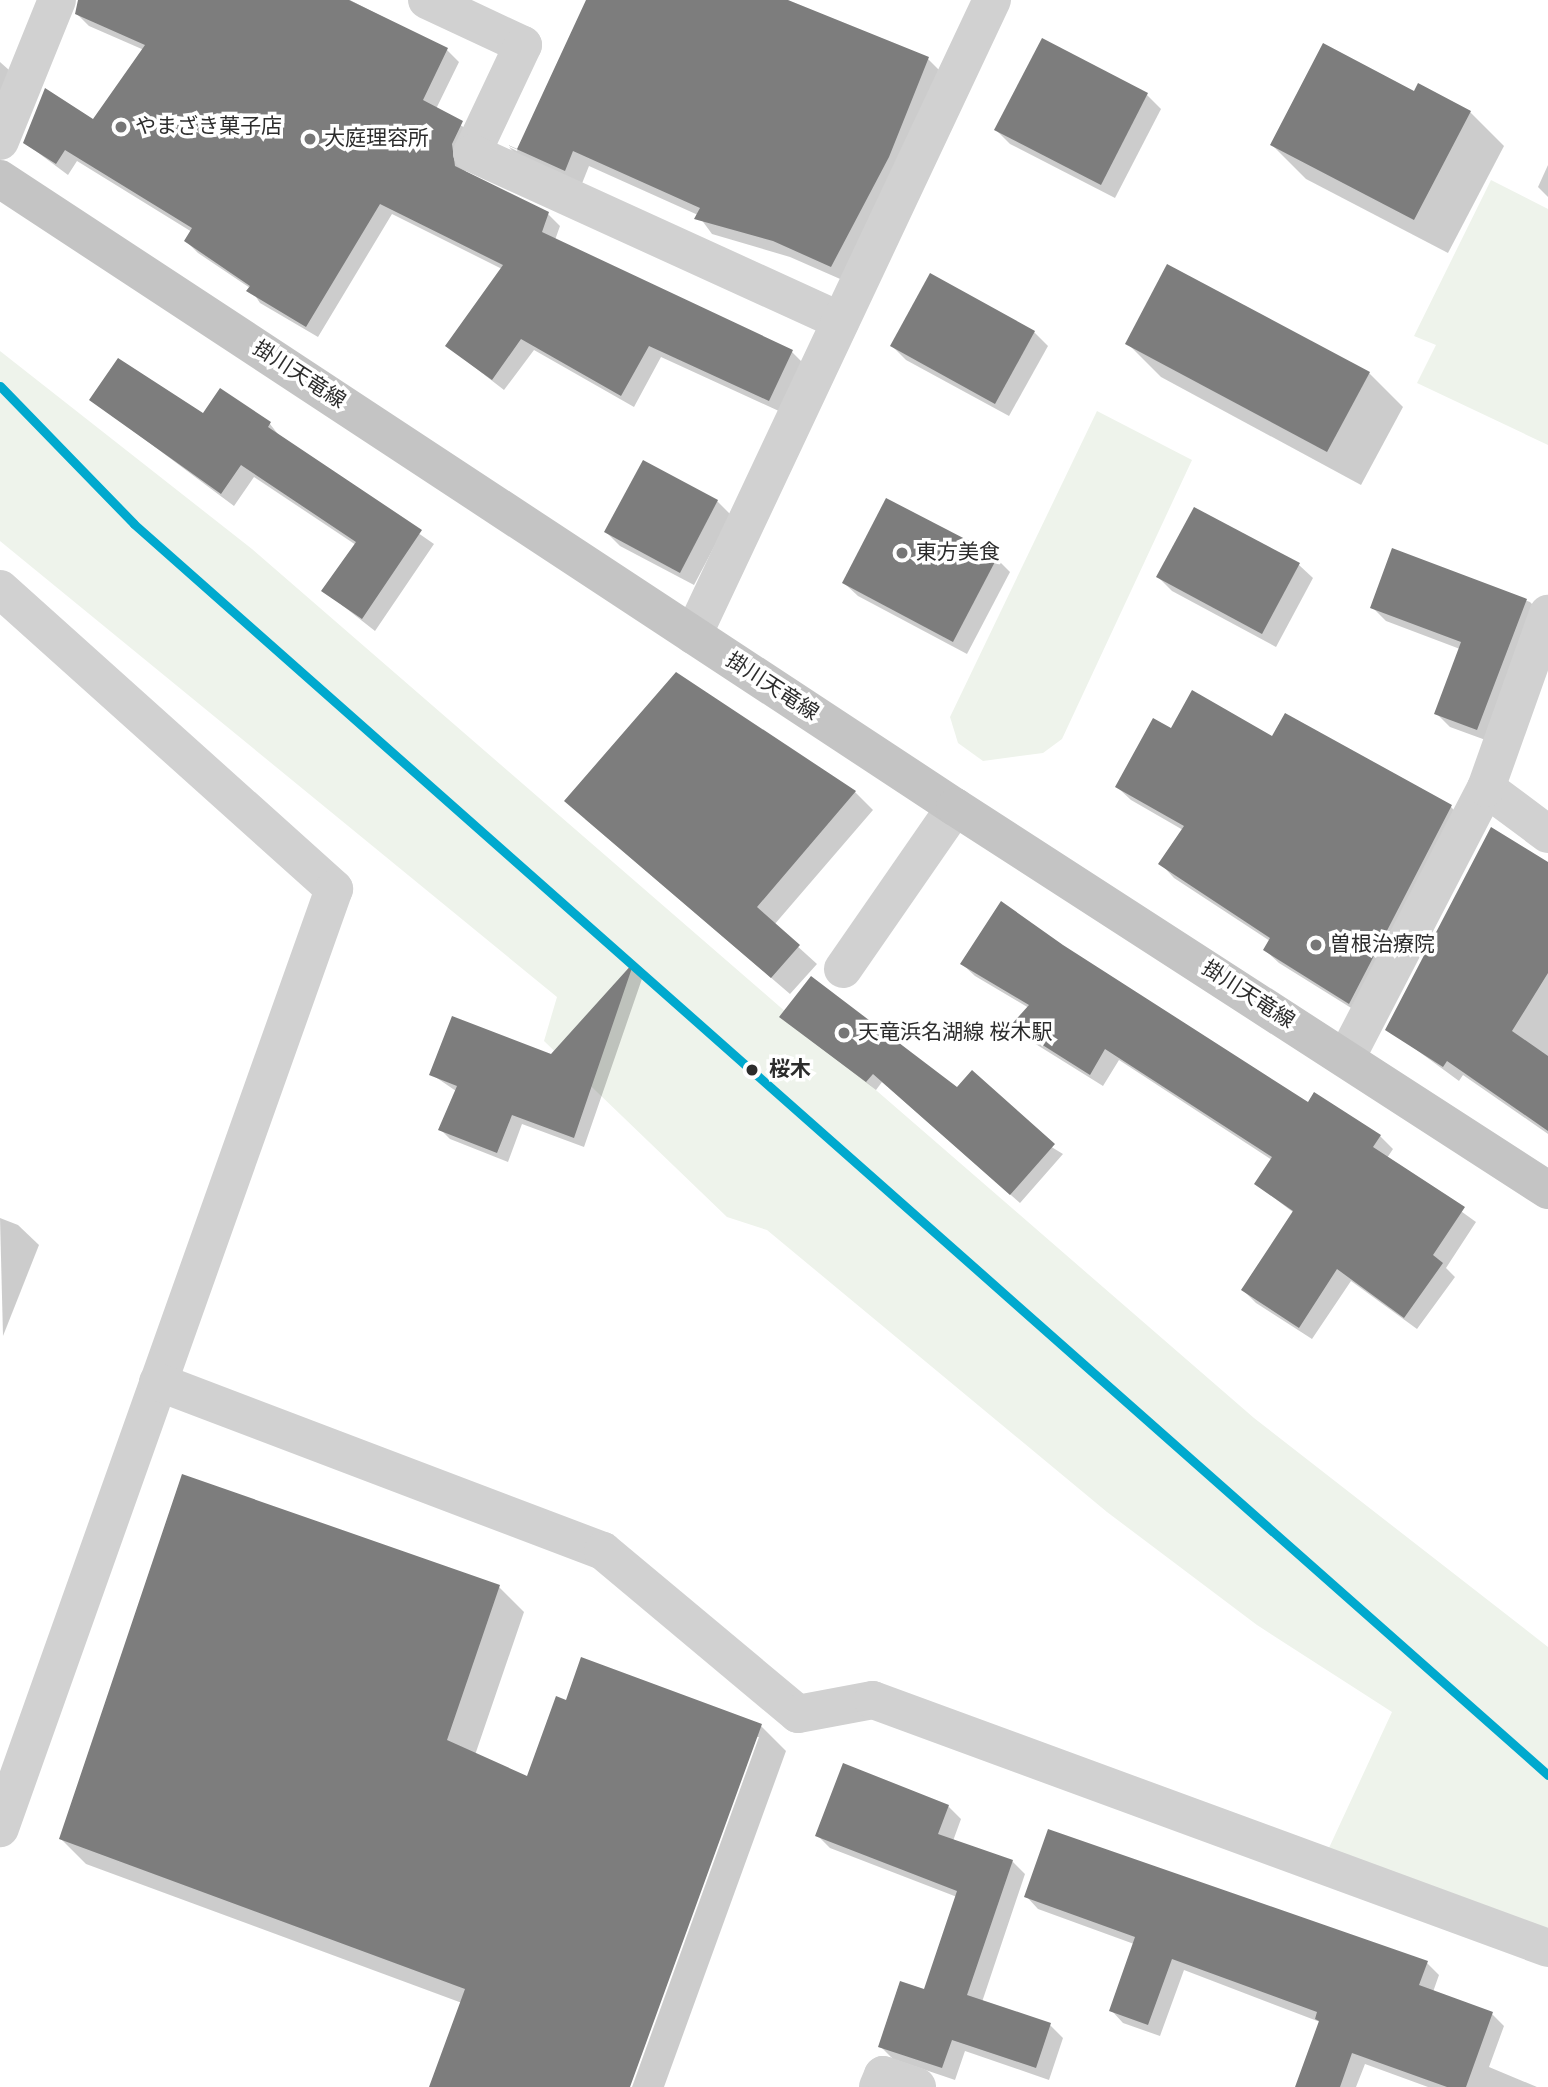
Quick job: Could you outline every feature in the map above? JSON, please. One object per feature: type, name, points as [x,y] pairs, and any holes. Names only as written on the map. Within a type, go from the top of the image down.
[{"type":"main road","name":"掛川天竜線","points":[[0,179],[955,807],[1548,1189]]},
{"type":"street","points":[[0,141],[57,0]]},
{"type":"street","points":[[427,0],[523,45],[472,153],[841,321]]},
{"type":"street","points":[[693,635],[992,0]]},
{"type":"street","points":[[0,589],[334,889],[0,1828]]},
{"type":"street","points":[[1346,1058],[1486,788],[1548,614]]},
{"type":"street","points":[[1486,788],[1548,834]]},
{"type":"street","points":[[843,969],[955,807]]},
{"type":"street","points":[[159,1382],[603,1551],[797,1714],[873,1700],[1548,1948]]},
{"type":"street","points":[[878,2087],[883,2075],[917,2087]]},
{"type":"shaded area","points":[[1491,180],[1548,209],[1548,445],[1417,383],[1436,345],[1414,336]]},
{"type":"shaded area","points":[[0,351],[252,549],[1254,1418],[1548,1647],[1548,1946],[1328,1850],[1392,1712],[1257,1625],[1107,1512],[767,1230],[727,1217],[544,1041],[557,997],[0,541]]},
{"type":"shaded area","points":[[1097,411],[1192,460],[1062,739],[1043,753],[983,761],[958,743],[950,717]]},
{"type":"building","points":[[78,0],[349,0],[448,48],[423,100],[463,121],[452,144],[455,166],[549,212],[542,232],[793,350],[769,401],[649,346],[621,396],[521,339],[492,380],[445,346],[503,265],[380,204],[306,327],[246,291],[250,286],[184,241],[192,228],[65,150],[56,164],[23,143],[45,88],[93,119],[145,45],[75,14]]},
{"type":"building","points":[[586,0],[788,0],[929,57],[889,157],[831,267],[773,241],[694,219],[700,208],[573,151],[565,171],[501,142],[517,149]]},
{"type":"building","points":[[1042,38],[1148,93],[1101,185],[994,130]]},
{"type":"building","points":[[1323,43],[1414,91],[1418,83],[1471,111],[1414,220],[1270,145]]},
{"type":"building","points":[[1167,264],[1370,372],[1327,452],[1125,344]]},
{"type":"building","points":[[930,273],[1035,331],[995,404],[890,346]]},
{"type":"building","points":[[118,358],[203,413],[220,388],[271,422],[268,427],[422,530],[362,619],[321,591],[356,542],[241,465],[221,494],[89,400]]},
{"type":"building","points":[[643,460],[718,500],[680,573],[604,532]]},
{"type":"building","points":[[886,498],[998,556],[953,642],[842,583]]},
{"type":"building","points":[[1194,507],[1300,563],[1262,634],[1156,577]]},
{"type":"building","points":[[1392,548],[1527,599],[1477,730],[1434,714],[1461,642],[1370,608]]},
{"type":"building","points":[[676,672],[856,791],[757,907],[800,945],[771,978],[564,801]]},
{"type":"building","points":[[1192,690],[1272,736],[1285,713],[1452,805],[1349,1004],[1263,950],[1270,938],[1158,864],[1184,826],[1115,787],[1153,718],[1171,728]]},
{"type":"building","points":[[1491,827],[1548,862],[1548,973],[1512,1031],[1548,1056],[1548,1131],[1447,1061],[1443,1067],[1385,1030]]},
{"type":"building","points":[[1001,901],[1063,945],[1308,1102],[1314,1092],[1381,1135],[1373,1147],[1465,1207],[1433,1255],[1443,1263],[1404,1318],[1337,1269],[1299,1328],[1241,1290],[1293,1211],[1254,1184],[1272,1157],[1105,1049],[1090,1075],[1011,1025],[1029,1005],[960,964]]},
{"type":"building","points":[[634,962],[574,1138],[512,1115],[497,1153],[438,1130],[457,1086],[429,1075],[452,1016],[551,1054]]},
{"type":"building","points":[[811,976],[957,1087],[972,1070],[1055,1144],[1010,1195],[873,1074],[866,1082],[779,1017]]},
{"type":"building","points":[[182,1474],[500,1585],[447,1740],[527,1776],[556,1696],[566,1700],[581,1657],[762,1724],[630,2087],[429,2087],[465,1989],[59,1839]]},
{"type":"building","points":[[843,1763],[949,1805],[938,1834],[1013,1860],[967,1995],[1051,2023],[1036,2068],[952,2040],[942,2068],[878,2047],[900,1981],[924,1989],[957,1891],[815,1836]]},
{"type":"building","points":[[1048,1829],[1428,1961],[1419,1985],[1493,2012],[1466,2087],[1447,2087],[1352,2053],[1340,2087],[1295,2087],[1319,2021],[1315,2019],[1317,2012],[1172,1959],[1148,2025],[1109,2011],[1135,1937],[1024,1897]]},
{"type":"transit line","points":[[0,386],[134,524],[1548,1775]]},
{"type":"place","name":"やまざき菓子店","points":[[121,127]]},
{"type":"place","name":"大庭理容所","points":[[310,139]]},
{"type":"place","name":"東方美食","points":[[902,553]]},
{"type":"place","name":"曽根治療院","points":[[1316,945]]},
{"type":"place","name":"天竜浜名湖線 桜木駅","points":[[844,1033]]},
{"type":"place","name":"桜木","points":[[752,1070]]}]
